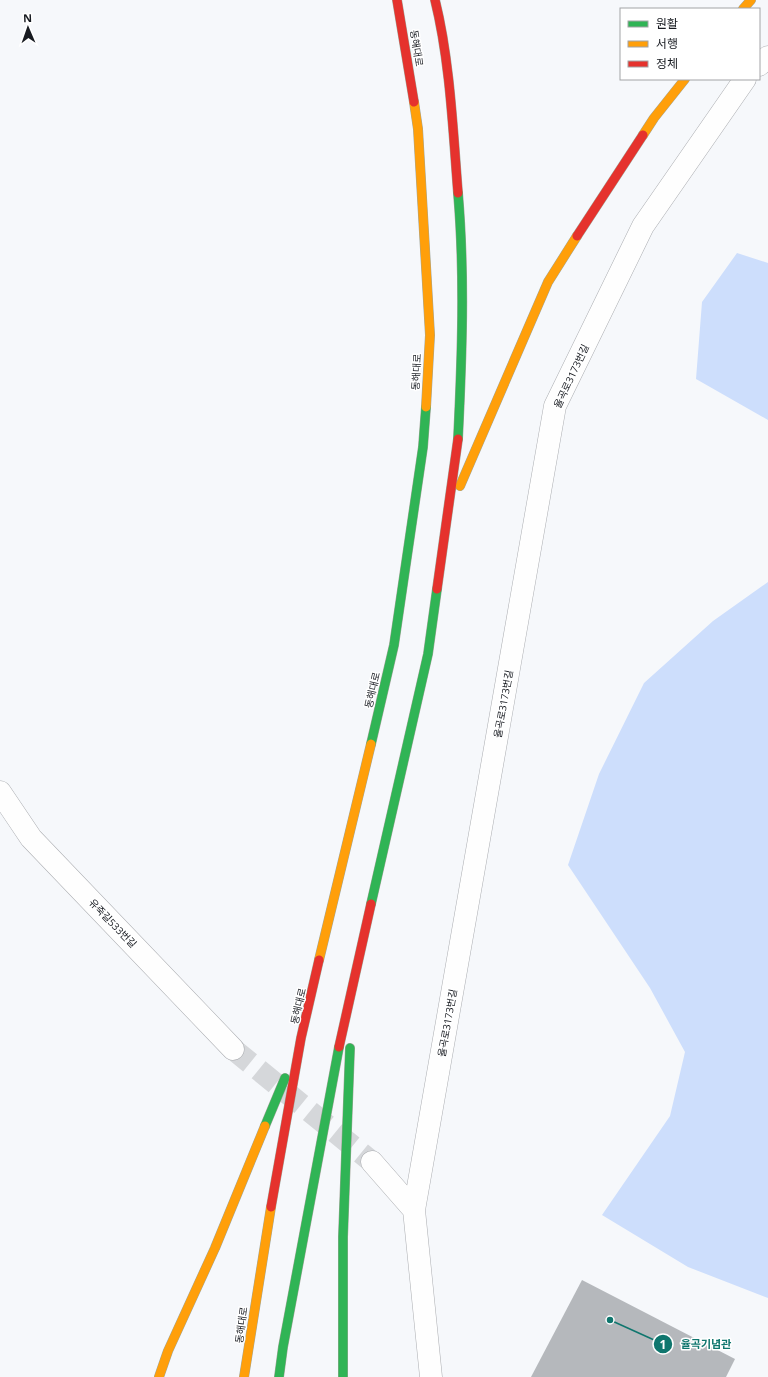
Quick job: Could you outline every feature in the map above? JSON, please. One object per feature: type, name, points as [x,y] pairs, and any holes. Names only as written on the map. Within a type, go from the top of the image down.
[{"type":"main road","name":"동해대로","points":[[244,1377],[260,1263],[301,1038],[394,645],[423,446],[430,335],[425,232],[418,128],[397,0]]},
{"type":"main road","points":[[279,1377],[287,1324],[352,981],[428,654],[458,441],[463,335],[461,226],[453,125],[440,20],[435,0]]},
{"type":"main road","points":[[744,8],[750,0]]},
{"type":"main road","points":[[448,513],[548,282],[654,118],[685,80]]},
{"type":"main road","points":[[343,1377],[343,1237],[352,981]]},
{"type":"main road","points":[[159,1377],[168,1351],[215,1248],[301,1038]]},
{"type":"street","points":[[760,64],[768,57]]},
{"type":"street","name":"율곡로3173번길","points":[[431,1377],[414,1210],[555,406],[644,226],[744,80]]},
{"type":"street","name":"유죽길533번길","points":[[0,792],[31,838],[233,1049]]},
{"type":"street","points":[[372,1162],[414,1210]]},
{"type":"shaded area","points":[[737,253],[768,263],[768,420],[696,379],[702,302]]},
{"type":"shaded area","points":[[768,582],[768,1298],[688,1267],[602,1215],[670,1116],[685,1052],[650,988],[568,865],[599,774],[644,683],[713,621]]},
{"type":"building","points":[[582,1280],[735,1359],[726,1377],[531,1377]]},
{"type":"tunnel","points":[[233,1049],[372,1162]]},
{"type":"traffic: fast","points":[[458,193],[462,254],[462,347],[458,439]]},
{"type":"traffic: fast","points":[[371,744],[394,645],[423,447],[426,407]]},
{"type":"traffic: fast","points":[[371,904],[428,654],[437,589]]},
{"type":"traffic: fast","points":[[279,1377],[283,1347],[339,1047]]},
{"type":"traffic: fast","points":[[343,1377],[343,1237],[350,1048]]},
{"type":"traffic: fast","points":[[265,1126],[285,1078]]},
{"type":"traffic: slow","points":[[744,8],[751,0]]},
{"type":"traffic: slow","points":[[643,135],[654,118],[684,80]]},
{"type":"traffic: slow","points":[[414,102],[418,129],[430,335],[426,407]]},
{"type":"traffic: slow","points":[[460,486],[548,282],[577,236]]},
{"type":"traffic: slow","points":[[319,960],[371,744]]},
{"type":"traffic: slow","points":[[159,1377],[168,1351],[215,1248],[265,1126]]},
{"type":"traffic: slow","points":[[244,1377],[271,1207]]},
{"type":"traffic: jam","points":[[397,0],[414,102]]},
{"type":"traffic: jam","points":[[435,0],[448,71],[458,193]]},
{"type":"traffic: jam","points":[[577,236],[643,135]]},
{"type":"traffic: jam","points":[[437,589],[458,439]]},
{"type":"traffic: jam","points":[[339,1047],[371,904]]},
{"type":"traffic: jam","points":[[271,1207],[301,1038],[319,960]]},
{"type":"place","name":"율곡기념관","points":[[610,1320]]}]
